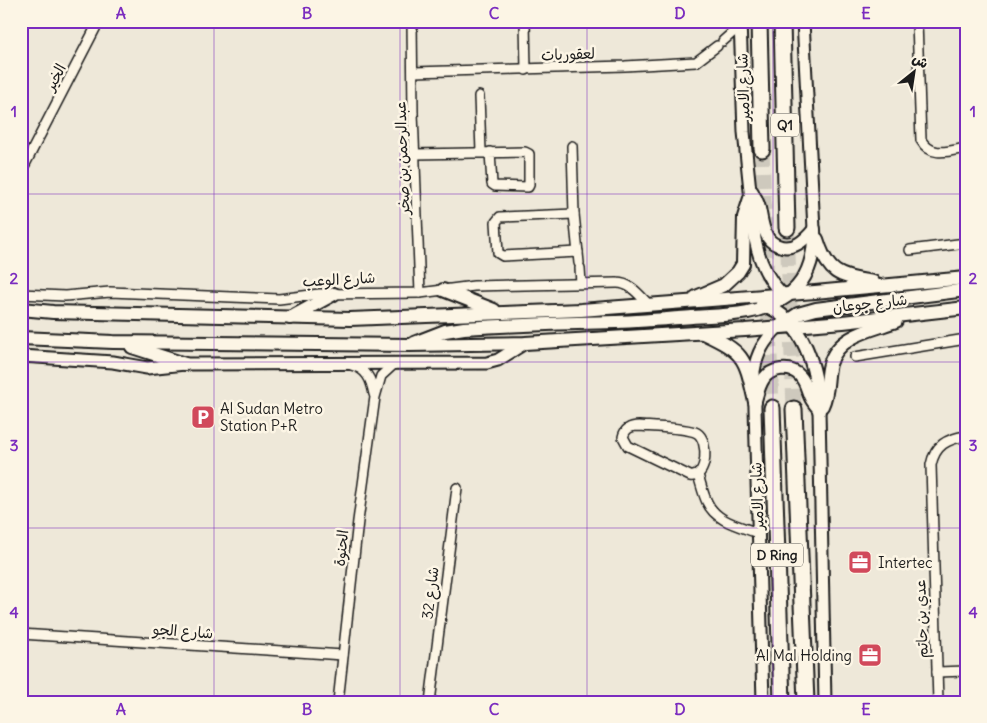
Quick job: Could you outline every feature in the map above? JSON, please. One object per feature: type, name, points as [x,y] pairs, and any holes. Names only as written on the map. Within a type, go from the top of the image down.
[{"type":"highway","name":"شارع الامير","points":[[758,21],[762,149]]},
{"type":"highway","name":"Q1","points":[[782,21],[787,228]]},
{"type":"highway","name":"D Ring","points":[[772,408],[782,702]]},
{"type":"highway","name":"D Ring","points":[[794,409],[806,702]]},
{"type":"main road","points":[[410,345],[436,334],[464,328],[739,314],[768,306],[786,295],[800,283],[810,263],[814,248],[804,21]]},
{"type":"main road","name":"شارع الامير","points":[[740,23],[744,132],[758,254],[768,277],[786,295]]},
{"type":"main road","points":[[752,192],[759,203],[766,234],[775,244],[789,247],[796,246],[814,229]]},
{"type":"main road","points":[[683,302],[724,285],[738,272],[743,264],[745,255],[745,209],[752,192]]},
{"type":"main road","points":[[814,229],[825,260],[837,272],[857,280],[891,285]]},
{"type":"main road","name":"شارع جوعان","points":[[786,295],[966,278]]},
{"type":"main road","points":[[443,290],[498,312]]},
{"type":"main road","points":[[21,338],[113,342],[410,345],[590,341],[786,324],[808,310],[966,290]]},
{"type":"main road","points":[[290,319],[334,294]]},
{"type":"main road","points":[[21,309],[290,319],[350,319],[581,310],[786,295],[808,310],[843,322]]},
{"type":"main road","points":[[733,298],[768,306],[786,324],[807,351],[812,365],[819,410],[825,702]]},
{"type":"main road","name":"شارع جوعان","points":[[786,324],[843,322],[966,308]]},
{"type":"main road","points":[[819,410],[826,395],[830,363],[842,344],[852,337],[915,315]]},
{"type":"main road","name":"شارع الامير","points":[[764,702],[754,371],[757,357],[767,338],[786,324]]},
{"type":"main road","points":[[701,332],[738,352],[748,373],[755,402]]},
{"type":"main road","points":[[113,342],[185,364]]},
{"type":"main road","points":[[21,356],[113,362],[147,368],[185,364],[351,365],[492,362],[525,343]]},
{"type":"main road","points":[[755,402],[763,379],[780,369],[788,370],[797,373],[802,378],[812,401],[819,410]]},
{"type":"street","name":"الخير","points":[[21,172],[100,21]]},
{"type":"street","name":"عبدالرحمن بن صخر","points":[[412,21],[420,293]]},
{"type":"street","points":[[525,21],[526,70]]},
{"type":"street","points":[[916,21],[921,140],[924,146],[932,151],[940,152],[966,148]]},
{"type":"street","name":"لعقوريات","points":[[414,72],[526,70],[696,62],[720,44],[740,23]]},
{"type":"street","points":[[415,154],[485,152],[525,152],[529,154],[528,187],[495,186],[492,184],[485,152],[478,96]]},
{"type":"street","points":[[572,146],[574,214],[580,283]]},
{"type":"street","points":[[574,214],[500,217],[496,222],[498,253],[503,256],[578,252]]},
{"type":"street","points":[[910,250],[966,243]]},
{"type":"street","name":"شارع الوعب","points":[[21,294],[65,296],[110,292],[279,299],[319,294],[420,293],[474,286],[623,283],[631,287],[649,305]]},
{"type":"street","points":[[855,357],[966,339]]},
{"type":"street","name":"الحنوة","points":[[338,702],[358,520],[375,397],[381,376],[386,369],[394,364]]},
{"type":"street","name":"الحنوة","points":[[351,365],[358,367],[369,376],[375,397]]},
{"type":"street","points":[[639,426],[690,431],[698,434],[703,441],[704,449],[702,469],[698,475],[690,476],[628,446],[623,437],[626,430],[630,427],[639,426]]},
{"type":"street","name":"عدي بن حاتم","points":[[938,702],[930,465],[937,448],[944,442],[952,438],[966,436]]},
{"type":"street","points":[[698,475],[707,503],[713,512],[722,519],[758,533]]},
{"type":"street","name":"شارع 32","points":[[430,702],[457,488]]},
{"type":"street","name":"شارع الجو","points":[[21,634],[343,655]]},
{"type":"street","points":[[937,672],[966,672]]},
{"type":"tunnel","points":[[762,149],[772,408]]},
{"type":"tunnel","points":[[787,228],[794,409]]},
{"type":"place","name":"Al Sudan Metro Station P+R","points":[[203,417]]},
{"type":"place","name":"Intertec","points":[[860,562]]},
{"type":"place","name":"Al Mal Holding","points":[[870,655]]}]
